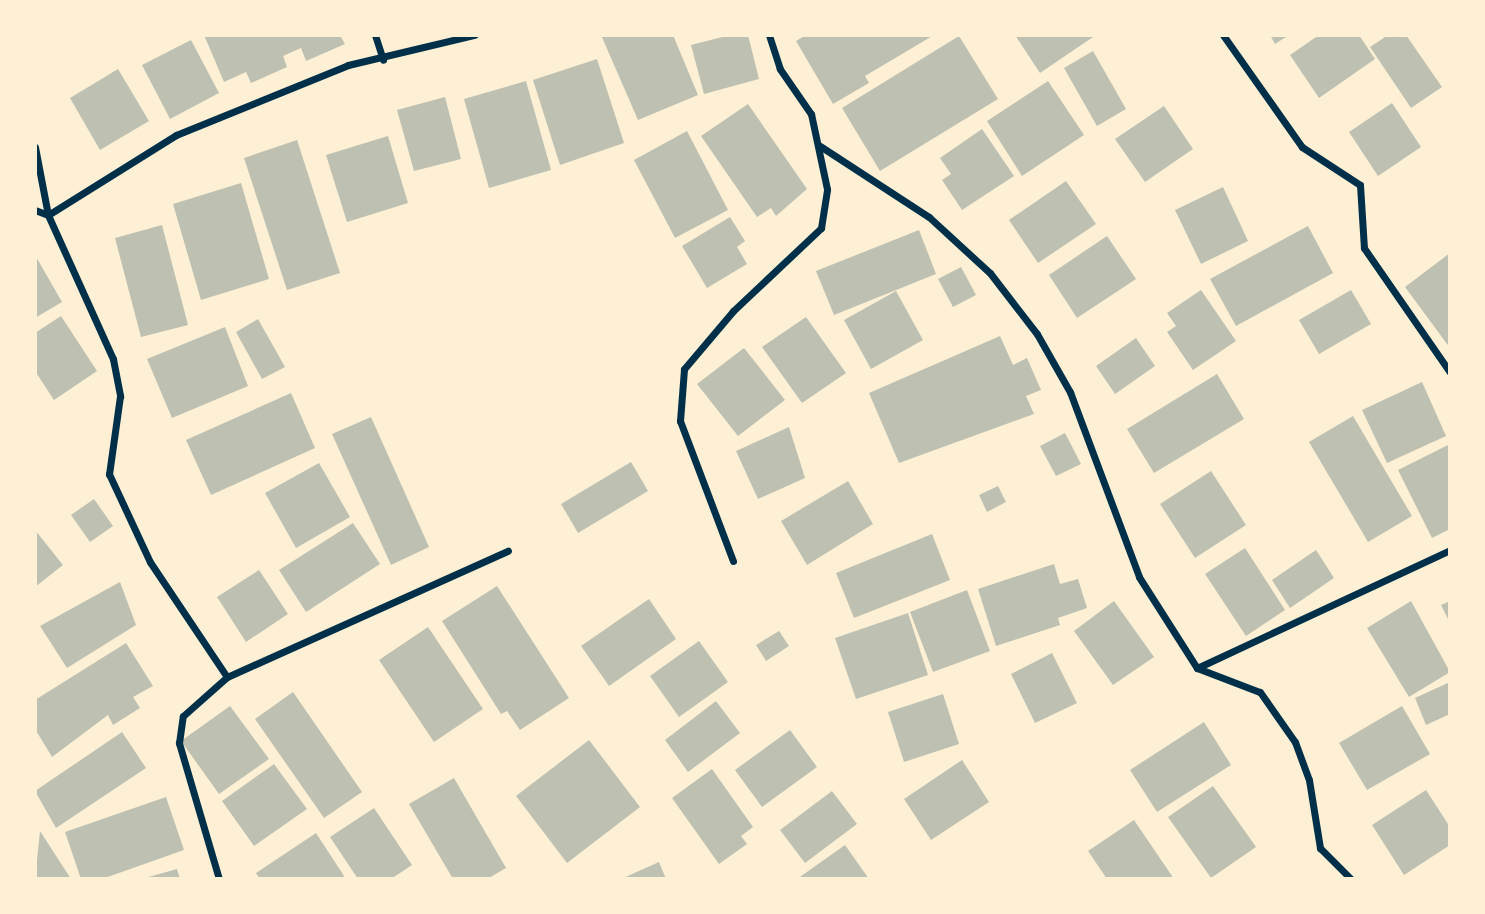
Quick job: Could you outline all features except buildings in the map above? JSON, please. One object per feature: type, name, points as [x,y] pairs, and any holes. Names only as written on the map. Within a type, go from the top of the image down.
[{"type":"street","points":[[375,35],[383,60]]},
{"type":"street","points":[[48,215],[176,135],[348,65],[383,60],[474,35]]},
{"type":"street","points":[[733,561],[680,421],[684,369],[733,310],[821,228],[827,189],[820,146],[769,35]]},
{"type":"street","points":[[1223,35],[1302,147],[1360,185],[1364,248],[1450,372]]},
{"type":"street","points":[[820,146],[929,217],[990,273],[1037,334],[1070,393],[1139,577],[1197,668],[1260,692],[1295,742],[1310,780],[1320,848],[1351,879]]},
{"type":"street","points":[[35,148],[48,215],[113,359],[120,396],[109,474],[150,562],[201,629],[227,677]]},
{"type":"street","points":[[35,210],[48,215]]},
{"type":"street","points":[[1197,668],[1450,550]]},
{"type":"street","points":[[219,879],[179,743],[183,716],[227,677],[508,551]]}]
